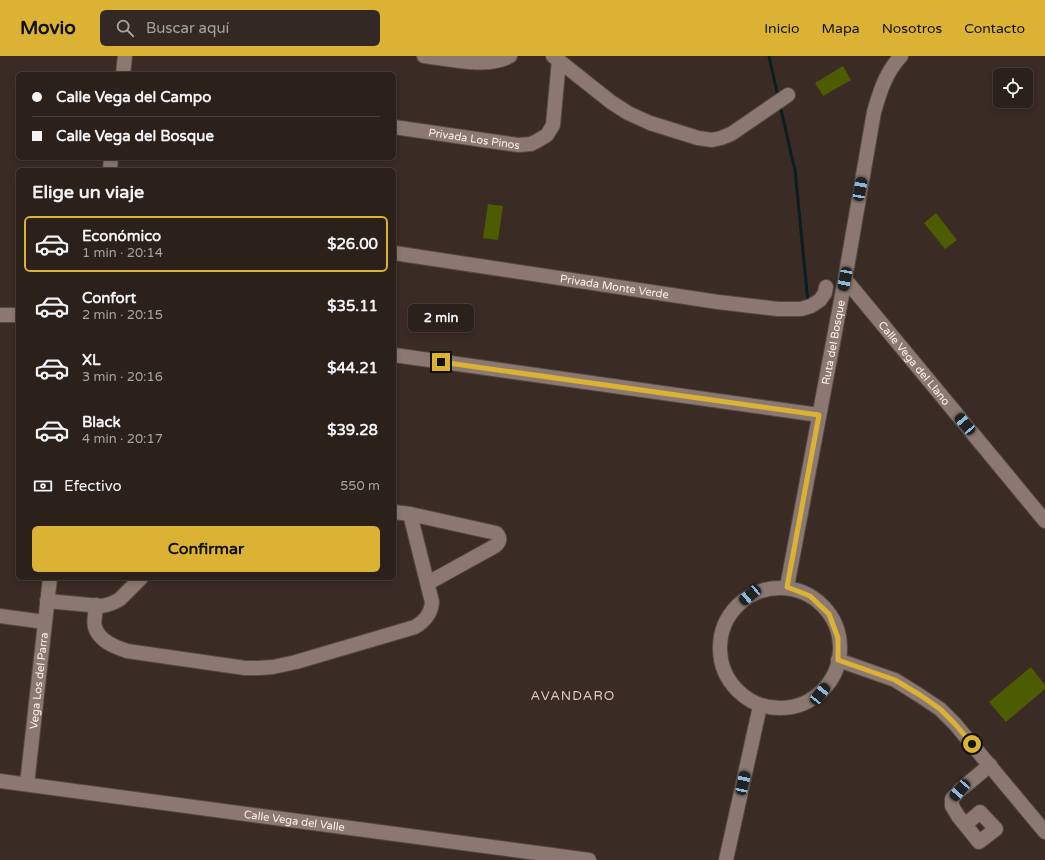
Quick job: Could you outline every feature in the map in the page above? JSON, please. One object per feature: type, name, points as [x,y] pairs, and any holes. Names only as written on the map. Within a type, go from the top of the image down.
[{"type":"street","points":[[122,72],[124,56]]},
{"type":"street","points":[[424,56],[481,63],[494,62],[510,56]]},
{"type":"street","name":"Ruta del Bosque","points":[[787,587],[845,279],[874,112],[884,81],[894,64],[901,56]]},
{"type":"street","points":[[556,58],[611,102],[628,113],[650,123],[698,138],[712,140],[731,134],[788,95]]},
{"type":"street","name":"Privada Los Pinos","points":[[396,127],[518,145],[531,144],[547,135],[553,125],[556,58]]},
{"type":"street","name":"Privada Monte Verde","points":[[396,252],[718,302],[778,309],[801,309],[811,306],[820,300],[825,293],[826,287]]},
{"type":"street","name":"Calle Vega del Llano","points":[[845,279],[1045,521]]},
{"type":"street","points":[[0,315],[16,315]]},
{"type":"street","points":[[396,355],[819,415]]},
{"type":"street","points":[[396,512],[496,533],[498,535],[499,540],[495,546],[428,583]]},
{"type":"street","points":[[96,605],[95,627],[99,635],[119,648],[245,668],[273,667],[296,662],[415,627],[425,620],[429,614],[432,602],[410,514]]},
{"type":"street","name":"Vega Los del Parra","points":[[27,784],[50,580]]},
{"type":"street","points":[[47,600],[106,605],[116,602],[139,580]]},
{"type":"street","points":[[787,587],[810,596],[829,614],[838,638],[838,660],[830,680],[820,694],[806,703],[791,709],[775,710],[760,706],[743,696],[731,682],[723,663],[721,644],[726,624],[736,607],[750,595],[768,588],[787,587]]},
{"type":"street","points":[[0,616],[45,622]]},
{"type":"street","points":[[838,660],[895,680],[940,709],[955,724],[1045,832]]},
{"type":"street","points":[[726,860],[760,706]]},
{"type":"street","points":[[965,825],[952,806],[952,799],[960,790],[990,765]]},
{"type":"street","name":"Calle Vega del Valle","points":[[0,780],[589,860]]},
{"type":"green space","points":[[843,66],[851,80],[823,96],[815,83]]},
{"type":"green space","points":[[488,204],[503,206],[498,240],[483,238]]},
{"type":"green space","points":[[936,213],[957,240],[945,249],[924,223]]},
{"type":"green space","points":[[1031,667],[1045,685],[1045,689],[1006,722],[989,702]]},
{"type":"waterway","points":[[769,56],[778,97]]},
{"type":"waterway","points":[[780,106],[795,170],[808,302]]},
{"type":"district","name":"AVANDARO","points":[[573,696]]},
{"type":"route","points":[[441,362],[819,415],[787,587],[810,596],[829,614],[838,638],[838,660],[895,680],[920,695],[940,709],[972,744]]}]
